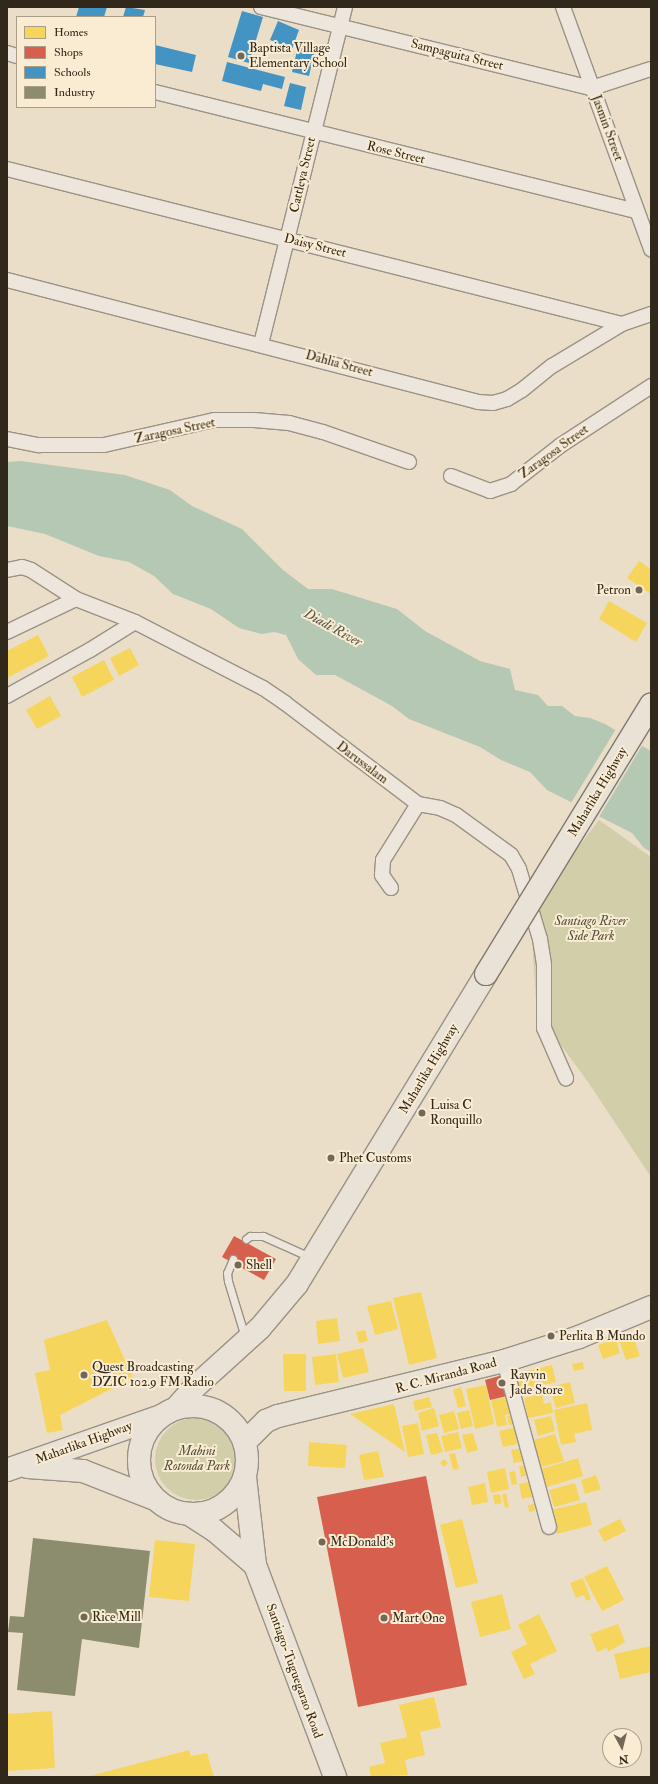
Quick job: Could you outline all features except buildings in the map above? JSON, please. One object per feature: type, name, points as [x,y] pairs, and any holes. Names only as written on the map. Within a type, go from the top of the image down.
[{"type":"main road","name":"Maharlika Highway","points":[[13,1469],[94,1438],[169,1412],[246,1341],[278,1308],[313,1258],[651,704]]},
{"type":"main road","name":"R. C. Miranda Road","points":[[244,1442],[266,1421],[278,1416],[504,1361],[579,1337],[651,1307]]},
{"type":"main road","points":[[13,1469],[83,1470],[155,1499],[171,1509],[188,1514],[207,1512],[223,1505],[236,1492],[244,1477],[248,1460],[244,1442],[237,1428],[225,1416],[210,1408],[193,1406],[169,1412],[148,1429],[140,1446],[139,1465],[144,1483],[155,1499]]},
{"type":"main road","name":"Santiago-Tuguegarao Road","points":[[244,1477],[255,1565],[335,1777]]},
{"type":"main road","name":"Santiago-Tuguegarao Road","points":[[188,1514],[214,1530],[255,1565]]},
{"type":"street","name":"Sampaguita Street","points":[[261,7],[592,88]]},
{"type":"street","name":"Cattleya Street","points":[[261,344],[345,7]]},
{"type":"street","name":"Jasmin Street","points":[[563,7],[651,249]]},
{"type":"street","points":[[592,88],[651,68]]},
{"type":"street","name":"Rose Street","points":[[156,92],[313,133],[637,211]]},
{"type":"street","name":"Daisy Street","points":[[7,169],[622,324]]},
{"type":"street","name":"Dahlia Street","points":[[7,280],[261,344],[478,402],[493,403],[508,399],[522,390],[552,366],[622,324],[651,314]]},
{"type":"street","name":"Zaragosa Street","points":[[451,476],[490,491],[511,484],[561,444],[651,386]]},
{"type":"street","name":"Zaragosa Street","points":[[7,439],[47,445],[104,445],[214,420],[254,420],[289,423],[323,432],[409,462]]},
{"type":"street","name":"Darussalam","points":[[7,570],[22,567],[32,570],[76,599],[134,622],[236,673],[285,702],[418,804],[440,808],[456,815],[511,855],[519,869],[540,939],[544,965],[544,1028],[566,1078]]},
{"type":"street","points":[[7,632],[76,599]]},
{"type":"street","points":[[7,696],[90,650],[134,622]]},
{"type":"street","points":[[391,888],[382,875],[383,860],[418,804]]},
{"type":"street","points":[[504,1361],[549,1527]]},
{"type":"lane","points":[[246,1239],[250,1236],[263,1236],[313,1258]]},
{"type":"lane","points":[[233,1259],[227,1273],[228,1281],[246,1341]]},
{"type":"green space","name":"Santiago River Side Park","points":[[599,820],[651,857],[651,1177],[588,1082],[541,1018],[536,1001],[530,910]]},
{"type":"green space","name":"Mabini Rotonda Park","points":[[196,1418],[212,1421],[225,1430],[234,1443],[237,1459],[234,1475],[225,1488],[212,1497],[196,1500],[180,1497],[167,1488],[158,1475],[155,1459],[158,1443],[167,1430],[180,1421]]},
{"type":"water","name":"Diadi River","points":[[21,461],[125,475],[170,490],[192,506],[242,529],[283,570],[308,589],[332,589],[397,609],[425,631],[480,661],[510,669],[515,690],[538,695],[548,706],[562,706],[575,716],[590,718],[605,724],[651,751],[651,852],[644,848],[632,833],[547,790],[530,772],[501,760],[480,747],[409,719],[392,706],[335,675],[316,675],[298,659],[286,635],[274,632],[262,634],[239,628],[211,609],[173,594],[154,576],[129,562],[99,556],[45,534],[7,526],[7,462]]},
{"type":"pier","points":[[616,729],[643,744],[599,817],[571,803]]},
{"type":"place","name":"Baptista Village Elementary School","points":[[241,56]]},
{"type":"place","name":"Petron","points":[[639,590]]},
{"type":"place","name":"Luisa C Ronquillo","points":[[422,1113]]},
{"type":"place","name":"Phet Customs","points":[[331,1158]]},
{"type":"place","name":"Shell","points":[[238,1265]]},
{"type":"place","name":"Perlita B Mundo","points":[[551,1336]]},
{"type":"place","name":"Quest Broadcasting DZIC 102.9 FM Radio","points":[[84,1375]]},
{"type":"place","name":"Rayvin Jade Store","points":[[502,1383]]},
{"type":"place","name":"McDonald's","points":[[322,1542]]},
{"type":"place","name":"Rice Mill","points":[[84,1617]]},
{"type":"place","name":"Mart One","points":[[384,1618]]}]
